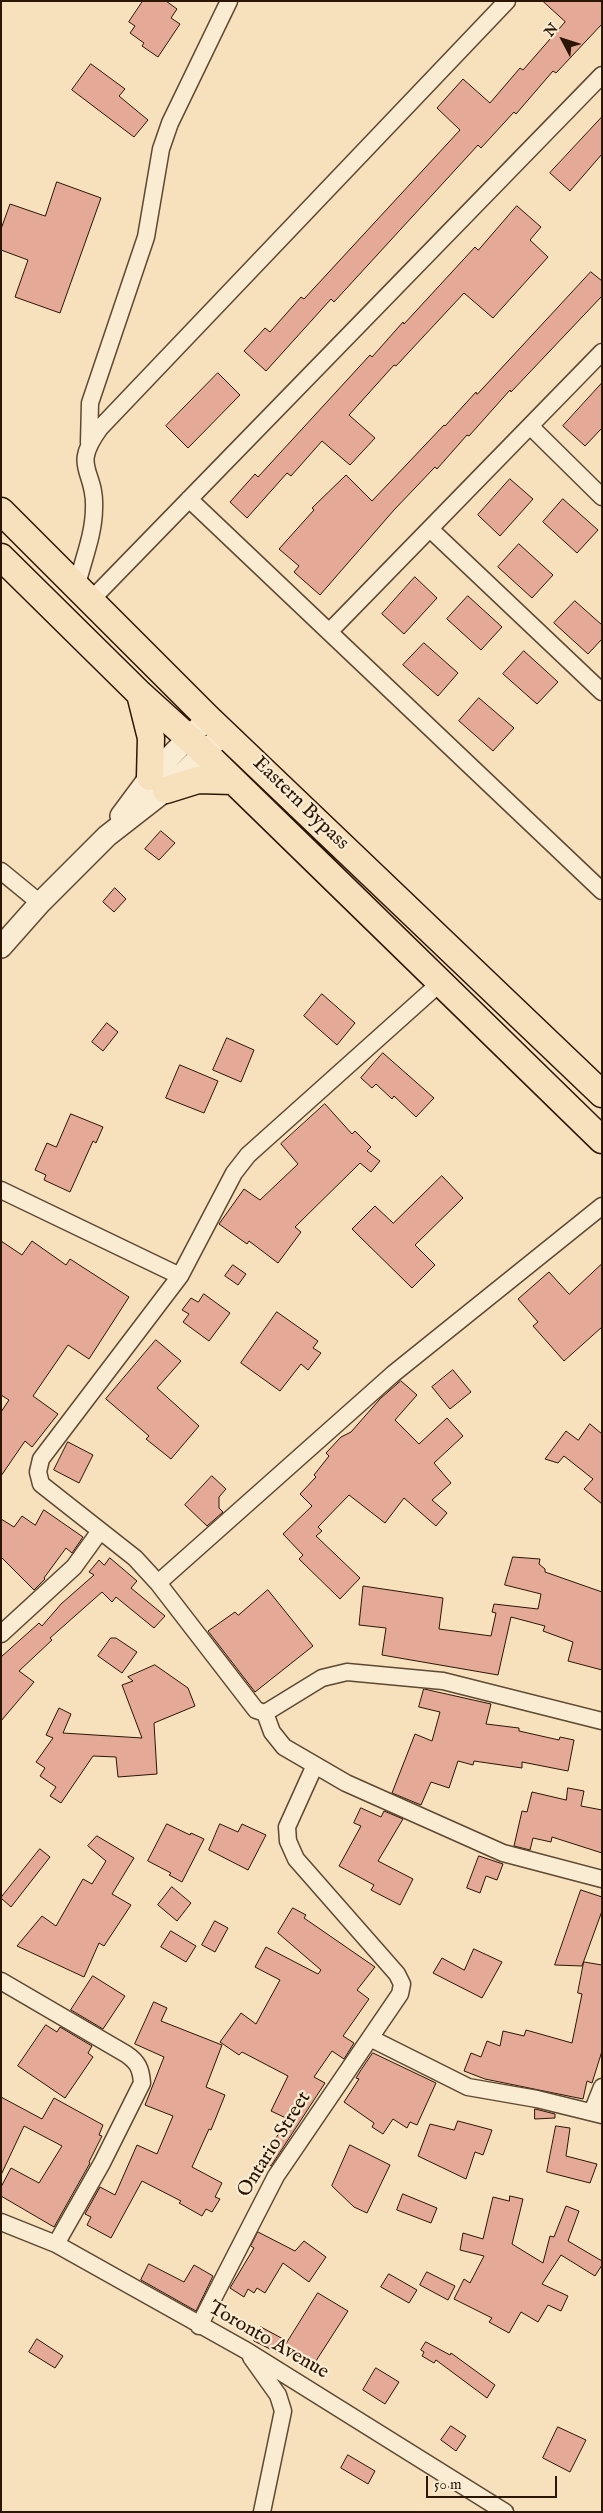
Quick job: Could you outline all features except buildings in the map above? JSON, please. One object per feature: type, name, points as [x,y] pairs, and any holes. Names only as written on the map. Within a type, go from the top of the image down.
[{"type":"main road","name":"Eastern Bypass","points":[[1,510],[217,725],[602,1094]]},
{"type":"main road","name":"Eastern Bypass","points":[[1,557],[140,694],[197,746],[602,1140]]},
{"type":"main road","points":[[140,694],[151,738],[158,784],[198,780],[233,781]]},
{"type":"street","points":[[84,592],[95,506],[84,459],[88,444],[90,404],[146,237],[161,149],[170,123],[229,1]]},
{"type":"street","points":[[88,444],[100,428],[507,1]]},
{"type":"street","points":[[84,592],[189,499],[602,75]]},
{"type":"street","points":[[329,632],[602,352]]},
{"type":"street","points":[[530,426],[602,497]]},
{"type":"street","points":[[189,499],[602,891]]},
{"type":"street","points":[[430,529],[602,692]]},
{"type":"street","points":[[1,947],[40,903],[217,725]]},
{"type":"street","points":[[1,871],[40,903]]},
{"type":"street","points":[[440,983],[248,1155],[234,1173],[180,1276],[41,1459],[38,1472],[40,1484],[135,1558],[158,1583],[251,1705],[265,1713],[272,1732],[284,1747],[346,1782],[503,1854],[602,1879]]},
{"type":"street","points":[[1,1190],[180,1276]]},
{"type":"street","points":[[158,1583],[393,1374],[602,1206]]},
{"type":"street","points":[[1,1634],[74,1567],[100,1531]]},
{"type":"street","points":[[265,1713],[322,1678],[348,1672],[443,1681],[602,1721]]},
{"type":"street","name":"Ontario Street","points":[[199,2326],[276,2176],[400,1994],[402,1984],[397,1974],[296,1859],[288,1841],[287,1827],[316,1765]]},
{"type":"street","points":[[1,1982],[126,2054],[135,2060],[141,2071],[142,2083],[102,2163],[56,2244]]},
{"type":"street","points":[[370,2038],[468,2086],[537,2099],[597,2114],[602,2087]]},
{"type":"street","name":"Toronto Avenue","points":[[1,2222],[56,2244],[199,2326],[247,2351],[506,2512]]},
{"type":"street","points":[[247,2351],[278,2395],[283,2411],[262,2512]]}]
